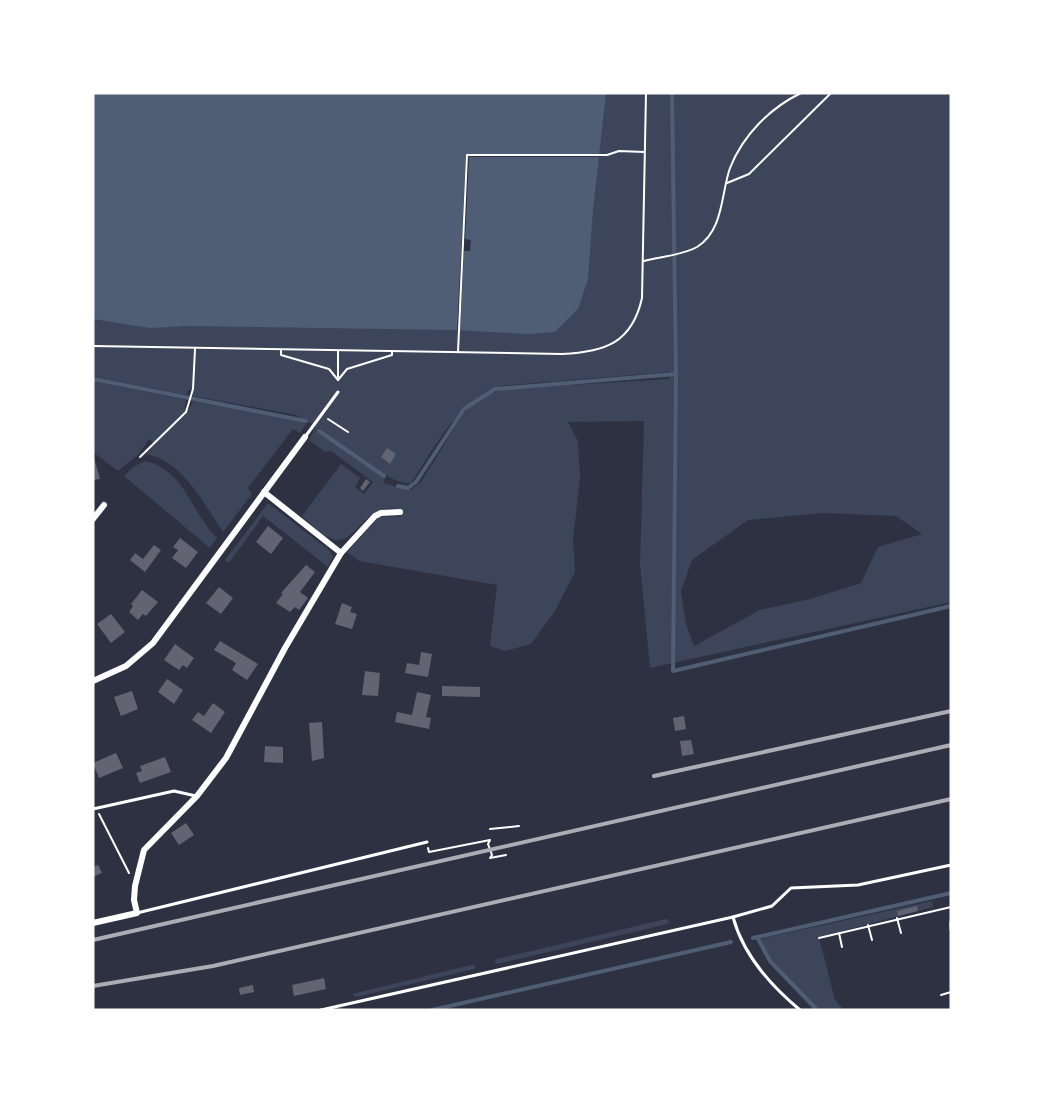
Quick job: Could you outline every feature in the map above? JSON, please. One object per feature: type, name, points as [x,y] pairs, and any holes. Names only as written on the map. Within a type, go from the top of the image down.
[{"type":"street","points":[[93,681],[126,666],[153,643],[305,436]]},
{"type":"street","points":[[264,492],[341,553]]},
{"type":"street","points":[[93,519],[104,505]]},
{"type":"street","points":[[93,923],[137,913],[134,900],[135,886],[144,850],[197,796],[226,758],[285,648],[341,553],[375,516],[381,513],[400,512]]},
{"type":"lane","points":[[305,436],[338,392]]},
{"type":"lane","points":[[95,809],[174,791],[197,796]]},
{"type":"lane","points":[[137,913],[427,842]]},
{"type":"lane","points":[[321,1010],[733,917],[772,906],[791,888],[858,885],[951,865]]},
{"type":"lane","points":[[733,917],[749,953],[770,982],[800,1010]]},
{"type":"lane","points":[[951,922],[951,929]]},
{"type":"path","points":[[93,346],[562,354],[586,353],[606,347],[620,339],[636,318],[642,298],[645,245],[642,206],[646,93]]},
{"type":"path","points":[[643,262],[697,247],[708,235],[724,204],[729,170],[743,142],[778,105],[801,93]]},
{"type":"path","points":[[727,183],[749,174],[831,93]]},
{"type":"path","points":[[458,352],[467,155],[607,155],[619,151],[645,152]]},
{"type":"path","points":[[140,456],[186,412],[193,389],[195,349]]},
{"type":"path","points":[[281,350],[281,355],[328,369],[338,380]]},
{"type":"path","points":[[338,351],[338,380]]},
{"type":"path","points":[[338,380],[347,369],[392,355],[392,351]]},
{"type":"path","points":[[321,414],[348,432]]},
{"type":"path","points":[[95,809],[135,886]]},
{"type":"path","points":[[490,829],[519,826]]},
{"type":"path","points":[[427,842],[429,852],[440,852],[490,840],[488,844],[492,855],[490,858],[506,855]]},
{"type":"path","points":[[819,938],[951,907]]},
{"type":"path","points":[[897,918],[901,933]]},
{"type":"path","points":[[868,925],[872,940]]},
{"type":"path","points":[[838,933],[842,947]]},
{"type":"path","points":[[941,995],[951,992]]},
{"type":"shaded area","points":[[93,93],[951,93],[951,602],[650,668],[640,564],[644,421],[568,422],[578,441],[580,478],[573,540],[575,572],[555,611],[531,644],[505,651],[490,646],[497,585],[359,561],[347,552],[379,517],[402,516],[403,510],[388,509],[377,512],[352,534],[344,539],[335,540],[321,533],[302,516],[341,464],[360,478],[355,487],[364,494],[373,482],[331,451],[325,452],[309,440],[316,426],[296,415],[193,396],[193,391],[188,390],[187,395],[93,377]],"holes":[[[670,372],[669,379],[504,389],[486,396],[463,414],[421,482],[410,490],[383,483],[385,479],[316,431],[319,428],[378,471],[403,483],[411,483],[448,427],[470,403],[499,386]],[[823,513],[896,516],[922,534],[878,547],[861,583],[810,599],[760,610],[694,646],[686,624],[681,591],[692,560],[748,520]]]},
{"type":"shaded area","points":[[93,93],[606,93],[588,279],[578,309],[555,332],[528,334],[452,330],[188,326],[150,328],[93,319]]},
{"type":"shaded area","points":[[93,381],[186,400],[185,408],[189,409],[193,401],[299,420],[306,424],[300,433],[293,429],[289,434],[248,488],[252,494],[223,532],[182,474],[159,458],[146,454],[155,444],[149,439],[139,454],[118,471],[93,452]]},
{"type":"shaded area","points":[[145,461],[159,466],[179,482],[200,517],[217,538],[210,548],[124,476],[133,467]]},
{"type":"shaded area","points":[[268,503],[329,550],[333,556],[328,567],[263,516],[229,563],[225,560]]},
{"type":"shaded area","points":[[932,901],[933,907],[819,937],[835,1000],[844,1010],[819,1010],[778,968],[760,939]]},
{"type":"shaded area","points":[[669,920],[668,924],[497,964],[494,962],[497,959]]},
{"type":"shaded area","points":[[475,965],[475,969],[356,997],[352,994]]},
{"type":"pier","points":[[466,154],[602,154],[601,157],[469,157],[465,239],[471,240],[470,251],[464,251],[460,331],[457,331]]},
{"type":"building","points":[[387,448],[396,454],[390,464],[381,457]]},
{"type":"building","points":[[93,454],[100,479],[93,480]]},
{"type":"building","points":[[366,479],[370,482],[363,491],[360,488]]},
{"type":"building","points":[[268,526],[283,538],[271,554],[256,542]]},
{"type":"building","points":[[180,538],[198,552],[186,568],[172,558],[178,550],[173,547]]},
{"type":"building","points":[[154,545],[161,550],[145,572],[130,560],[135,553],[143,559]]},
{"type":"building","points":[[306,565],[315,572],[300,592],[308,598],[299,610],[295,607],[290,612],[276,603],[283,594],[281,593]]},
{"type":"building","points":[[219,587],[233,598],[221,614],[206,603]]},
{"type":"building","points":[[142,590],[158,602],[146,616],[143,614],[138,620],[129,612],[133,606],[131,604]]},
{"type":"building","points":[[342,603],[352,607],[350,612],[357,614],[352,629],[335,624]]},
{"type":"building","points":[[111,614],[125,632],[111,643],[97,624]]},
{"type":"building","points":[[220,641],[258,664],[247,680],[232,670],[236,663],[214,650]]},
{"type":"building","points":[[175,644],[194,658],[187,668],[183,665],[179,670],[164,660]]},
{"type":"building","points":[[421,652],[432,654],[428,677],[405,673],[407,663],[419,665]]},
{"type":"building","points":[[365,671],[380,673],[378,696],[362,695]]},
{"type":"building","points":[[167,679],[183,690],[174,704],[158,692]]},
{"type":"building","points":[[442,686],[480,687],[480,697],[442,696]]},
{"type":"building","points":[[132,691],[138,709],[121,716],[114,697]]},
{"type":"building","points":[[417,692],[431,695],[426,717],[431,718],[429,729],[395,722],[397,712],[412,715]]},
{"type":"building","points":[[213,703],[225,712],[211,733],[192,720],[198,712],[204,716]]},
{"type":"building","points":[[684,716],[686,729],[675,731],[673,718]]},
{"type":"building","points":[[322,722],[324,758],[312,761],[309,723]]},
{"type":"building","points":[[691,740],[694,754],[682,756],[680,741]]},
{"type":"building","points":[[265,746],[283,747],[283,763],[264,762]]},
{"type":"building","points":[[116,753],[123,768],[99,778],[93,763]]},
{"type":"building","points":[[165,757],[171,772],[140,783],[136,773],[142,771],[140,766]]},
{"type":"building","points":[[186,823],[194,835],[179,845],[171,833]]},
{"type":"building","points":[[98,865],[102,873],[93,877],[93,867]]},
{"type":"building","points":[[917,906],[918,911],[898,916],[897,911]]},
{"type":"building","points":[[324,978],[326,989],[294,996],[292,985]]},
{"type":"building","points":[[253,985],[254,992],[240,995],[239,988]]},
{"type":"waterway","points":[[672,93],[676,374],[673,671],[951,606]]},
{"type":"waterway","points":[[398,486],[408,488],[416,482],[464,409],[495,389],[676,374]]},
{"type":"waterway","points":[[93,379],[306,421]]},
{"type":"waterway","points":[[319,431],[384,476]]},
{"type":"waterway","points":[[753,938],[951,893]]},
{"type":"waterway","points":[[757,937],[770,961],[817,1010]]},
{"type":"waterway","points":[[432,1010],[731,942]]},
{"type":"railway","points":[[654,776],[951,711]]},
{"type":"railway","points":[[93,940],[951,745]]},
{"type":"railway","points":[[93,986],[213,966],[951,799]]}]
